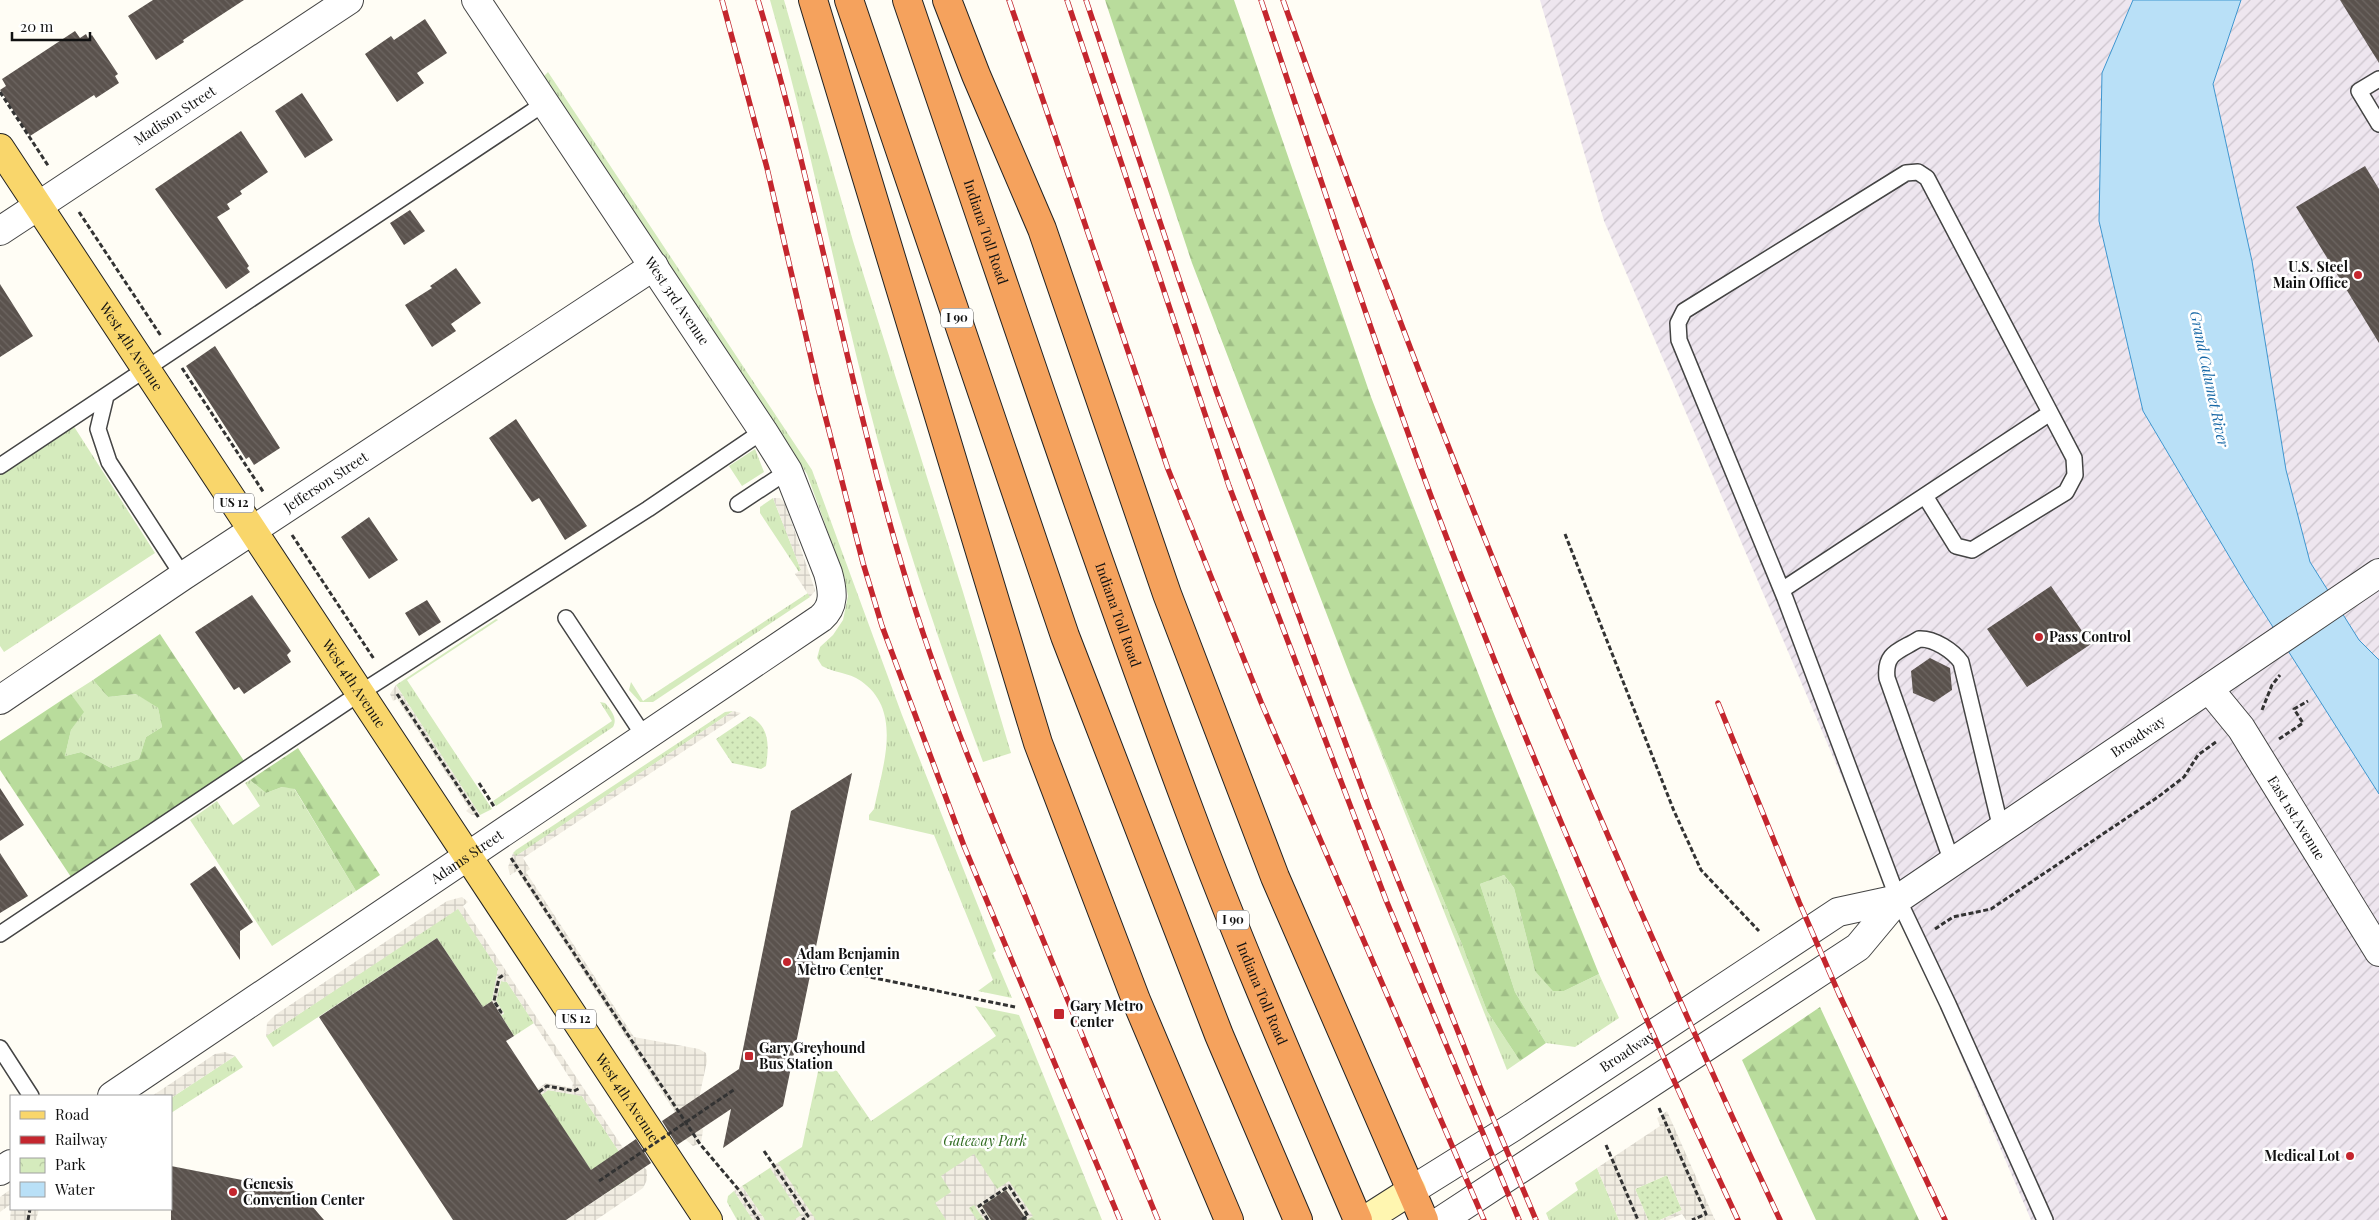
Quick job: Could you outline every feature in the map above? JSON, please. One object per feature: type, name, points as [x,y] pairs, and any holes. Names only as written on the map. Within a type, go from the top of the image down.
[{"type":"highway","points":[[813,0],[1038,743],[1136,1000],[1229,1220]]},
{"type":"highway","name":"I 90","points":[[849,0],[1065,636],[1218,1035],[1298,1220]]},
{"type":"highway","name":"Indiana Toll Road","points":[[907,0],[1119,615],[1191,816],[1270,1012],[1358,1220]]},
{"type":"highway","points":[[947,0],[976,75],[1042,229],[1167,594],[1275,877],[1424,1220]]},
{"type":"main road","name":"West 4th Avenue","points":[[0,148],[708,1220]]},
{"type":"main road","name":"Broadway","points":[[1365,1220],[1412,1190]]},
{"type":"street","name":"Madison Street","points":[[0,231],[349,0]]},
{"type":"street","name":"West 3rd Avenue","points":[[476,0],[788,471],[832,587],[830,608],[821,618]]},
{"type":"street","name":"Jefferson Street","points":[[0,700],[183,576],[654,266]]},
{"type":"street","name":"Broadway","points":[[1442,1220],[1858,947],[1898,899],[2379,573]]},
{"type":"street","name":"Adams Street","points":[[113,1095],[468,858],[644,736],[821,618]]},
{"type":"street","name":"East 1st Avenue","points":[[2209,689],[2241,728],[2379,952]]},
{"type":"street","name":"Broadway","points":[[1412,1190],[1771,958],[1838,912],[1898,899]]},
{"type":"lane","points":[[2379,79],[2359,91],[2379,124]]},
{"type":"lane","points":[[0,466],[545,103]]},
{"type":"lane","points":[[1925,496],[1956,546],[1972,550],[2066,492],[2075,475],[2074,458],[1927,178],[1918,172],[1906,173],[1684,311],[1678,322],[1679,340],[1782,590],[1898,899],[1948,1004],[2045,1220]]},
{"type":"lane","points":[[106,396],[98,430],[109,462],[183,576]]},
{"type":"lane","points":[[1782,590],[2050,414]]},
{"type":"lane","points":[[0,934],[360,693],[648,508],[763,431]]},
{"type":"lane","points":[[738,504],[788,471]]},
{"type":"lane","points":[[566,618],[644,736]]},
{"type":"lane","points":[[1952,862],[1887,678],[1886,665],[1889,658],[1919,639],[1925,639],[1948,650],[1961,662],[2001,829]]},
{"type":"lane","points":[[0,1048],[30,1095]]},
{"type":"path","points":[[0,92],[48,165]]},
{"type":"path","points":[[1566,534],[1674,812],[1701,870],[1757,927],[1771,958]]},
{"type":"path","points":[[2262,710],[2272,685],[2283,670]]},
{"type":"path","points":[[2274,742],[2303,723],[2294,709],[2308,701]]},
{"type":"path","points":[[1917,940],[1953,917],[1992,909],[2158,797],[2184,776],[2198,755],[2216,742]]},
{"type":"path","points":[[510,857],[700,1144],[738,1189],[759,1220]]},
{"type":"path","points":[[812,965],[1015,1006]]},
{"type":"path","points":[[500,1013],[494,1001],[499,978],[505,974]]},
{"type":"path","points":[[539,1092],[547,1086],[574,1091],[580,1088]]},
{"type":"path","points":[[599,1181],[735,1089]]},
{"type":"path","points":[[1658,1105],[1706,1214],[1692,1220]]},
{"type":"path","points":[[1604,1142],[1638,1220]]},
{"type":"path","points":[[764,1151],[808,1216],[802,1220]]},
{"type":"path","points":[[988,1220],[978,1206],[1008,1186],[1028,1216],[1021,1220]]},
{"type":"shaded area","points":[[1540,0],[2379,0],[2379,1220],[2031,1220],[1604,221]]},
{"type":"shaded area","points":[[773,498],[780,498],[785,503],[814,587],[815,591],[810,597],[795,574],[801,570]]},
{"type":"shaded area","points":[[396,685],[480,815],[472,815],[466,811],[469,808],[397,699],[393,701],[390,694]]},
{"type":"shaded area","points":[[733,711],[741,713],[523,858],[530,869],[526,872],[634,1037],[699,1049],[706,1053],[707,1061],[695,1117],[703,1130],[701,1143],[693,1146],[685,1139],[690,1135],[517,871],[510,875],[508,867],[513,853],[516,856]]},
{"type":"shaded area","points":[[462,897],[468,902],[463,906],[625,1151],[647,1170],[647,1180],[643,1188],[596,1220],[566,1220],[631,1177],[619,1159],[620,1153],[582,1096],[548,1090],[541,1095],[537,1089],[546,1083],[572,1088],[573,1083],[507,982],[501,981],[496,1001],[504,1013],[501,1015],[492,1001],[498,969],[458,909],[266,1036],[267,1023],[275,1015],[447,901]]},
{"type":"shaded area","points":[[225,1052],[235,1056],[172,1097],[172,1095],[154,1095],[215,1054]]},
{"type":"shaded area","points":[[1667,1111],[1715,1220],[1686,1220],[1682,1214],[1668,1220],[1660,1220],[1682,1210],[1667,1175],[1635,1189],[1648,1220],[1619,1220],[1597,1168],[1660,1126],[1657,1118]]},
{"type":"shaded area","points":[[974,1154],[997,1189],[1009,1181],[1033,1216],[1027,1220],[1013,1220],[1022,1214],[1006,1190],[982,1206],[991,1220],[984,1220],[974,1205],[969,1208],[977,1220],[946,1220],[935,1203],[951,1192],[941,1176]]},
{"type":"shaded area","points":[[778,1163],[816,1220],[794,1220],[801,1215],[770,1168]]},
{"type":"shaded area","points":[[742,1186],[765,1220],[753,1220],[734,1191]]},
{"type":"shaded area","points":[[10,1190],[10,1205],[0,1212],[0,1197]]},
{"type":"shaded area","points":[[11,1210],[39,1210],[36,1220],[10,1220]]},
{"type":"green space","points":[[770,0],[784,0],[853,241],[963,592],[1011,753],[983,762],[928,607],[880,449],[799,112]]},
{"type":"green space","points":[[1105,0],[1234,0],[1371,397],[1490,704],[1599,974],[1564,991],[1553,991],[1535,971],[1514,888],[1504,875],[1480,884],[1515,992],[1546,1043],[1520,1061],[1487,1011],[1461,942],[1352,680],[1192,263]]},
{"type":"green space","points":[[548,72],[812,470],[902,715],[996,951],[993,953],[1012,998],[978,991],[993,980],[934,835],[869,820],[869,815],[874,809],[885,758],[886,724],[882,708],[874,693],[856,678],[822,666],[817,658],[820,647],[833,635],[843,620],[848,596],[844,577],[807,474],[542,78]]},
{"type":"green space","points":[[73,425],[155,553],[4,652],[0,646],[0,474]]},
{"type":"green space","points":[[755,449],[764,472],[742,486],[729,466]]},
{"type":"green space","points":[[773,498],[801,570],[799,572],[760,513],[760,507]]},
{"type":"green space","points":[[808,593],[810,597],[653,702],[640,702],[629,690],[631,682],[643,701]]},
{"type":"green space","points":[[496,619],[498,620],[407,680],[492,809],[480,815],[396,685]]},
{"type":"green space","points":[[160,634],[244,761],[71,877],[0,770],[0,741],[71,694],[84,712],[71,730],[65,756],[81,752],[111,768],[139,759],[146,737],[162,727],[158,708],[136,694],[108,697],[93,680]]},
{"type":"green space","points":[[93,680],[108,697],[137,694],[158,708],[162,727],[146,737],[139,759],[111,768],[81,752],[65,756],[71,730],[83,712],[71,694]]},
{"type":"green space","points":[[1352,680],[1461,942],[1487,1011],[1520,1061],[1507,1070]]},
{"type":"green space","points":[[600,702],[605,703],[613,714],[615,720],[613,727],[496,806],[493,801],[612,721]]},
{"type":"green space","points":[[733,711],[515,857],[513,853],[516,850],[725,712]]},
{"type":"green space","points":[[750,716],[757,720],[765,731],[767,738],[766,766],[761,769],[732,763],[716,739]]},
{"type":"green space","points":[[298,748],[380,875],[356,891],[295,789],[282,787],[266,793],[250,780]]},
{"type":"green space","points":[[250,780],[266,793],[282,787],[294,788],[356,891],[272,946],[190,820],[217,801],[233,825],[260,806],[245,783]]},
{"type":"green space","points":[[1504,875],[1514,888],[1535,971],[1564,991],[1599,974],[1619,1018],[1575,1047],[1546,1043],[1515,992],[1480,884]]},
{"type":"green space","points":[[458,908],[498,969],[492,1001],[483,1007],[437,938],[273,1047],[266,1036]]},
{"type":"green space","points":[[501,981],[507,982],[534,1023],[514,1036],[501,1015],[504,1014],[496,1001]]},
{"type":"green space","name":"Gateway Park","points":[[975,1006],[1019,1015],[1102,1220],[765,1220],[742,1186],[802,1147],[819,1067],[837,1071],[871,1121],[996,1036]]},
{"type":"green space","points":[[1820,1007],[1919,1220],[1816,1220],[1742,1060]]},
{"type":"green space","points":[[235,1056],[243,1067],[172,1112],[172,1097]]},
{"type":"green space","points":[[548,1090],[582,1096],[620,1153],[620,1159],[631,1177],[606,1193],[541,1095]]},
{"type":"green space","points":[[1597,1168],[1619,1220],[1549,1220],[1546,1213],[1578,1190],[1575,1183]]},
{"type":"green space","points":[[1667,1175],[1682,1210],[1660,1220],[1648,1220],[1635,1189]]},
{"type":"green space","points":[[734,1191],[753,1220],[737,1220],[727,1202],[728,1196]]},
{"type":"water","name":"Grand Calumet River","points":[[2133,0],[2241,0],[2213,84],[2252,261],[2286,470],[2310,562],[2359,640],[2379,660],[2379,794],[2245,583],[2143,411],[2099,221],[2102,73]]},
{"type":"building","points":[[153,0],[244,0],[156,60],[128,16]]},
{"type":"building","points":[[2340,0],[2379,0],[2379,63]]},
{"type":"building","points":[[425,19],[447,53],[417,73],[424,83],[397,102],[365,54],[391,36],[394,40]]},
{"type":"building","points":[[75,31],[80,38],[86,34],[88,38],[92,35],[118,74],[115,76],[119,83],[96,98],[94,95],[30,136],[0,90],[6,86],[2,79]]},
{"type":"building","points":[[302,93],[333,140],[305,158],[275,111]]},
{"type":"building","points":[[241,131],[268,172],[240,191],[242,194],[227,204],[230,209],[217,217],[249,266],[247,268],[250,272],[226,289],[155,189]]},
{"type":"building","name":"U.S. Steel Main Office","points":[[2365,166],[2379,189],[2379,343],[2296,207]]},
{"type":"building","points":[[410,210],[425,231],[404,245],[390,223]]},
{"type":"building","points":[[456,268],[481,303],[451,324],[456,331],[432,347],[405,305],[432,288],[430,286]]},
{"type":"building","points":[[0,284],[33,336],[0,357]]},
{"type":"building","points":[[215,346],[280,448],[254,465],[249,457],[246,459],[186,366]]},
{"type":"building","points":[[516,419],[587,526],[565,540],[539,498],[532,502],[489,438]]},
{"type":"building","points":[[369,517],[398,560],[369,579],[341,537]]},
{"type":"building","name":"Pass Control","points":[[2051,586],[2091,644],[2027,687],[1987,629]]},
{"type":"building","points":[[252,595],[291,651],[287,655],[291,662],[244,694],[239,687],[234,690],[195,632]]},
{"type":"building","points":[[427,600],[441,622],[419,636],[405,613]]},
{"type":"building","points":[[1930,658],[1950,668],[1952,690],[1934,702],[1913,693],[1911,671]]},
{"type":"building","name":"Adam Benjamin Metro Center","points":[[852,773],[783,1106],[723,1148],[731,1109],[677,1145],[662,1121],[739,1069],[791,811]]},
{"type":"building","points":[[0,788],[24,825],[0,841]]},
{"type":"building","points":[[0,853],[28,896],[0,913]]},
{"type":"building","points":[[215,866],[253,922],[240,931],[240,960],[190,884]]},
{"type":"building","points":[[437,938],[483,1007],[492,1001],[514,1036],[506,1041],[591,1170],[636,1139],[651,1163],[566,1220],[453,1220],[319,1017]]},
{"type":"building","name":"Genesis Convention Center","points":[[172,1166],[292,1190],[306,1199],[324,1220],[171,1220]]},
{"type":"building","points":[[1006,1190],[1027,1220],[991,1220],[982,1206]]},
{"type":"railway","points":[[722,0],[767,168],[818,388],[863,563],[882,626],[964,846],[1120,1220]]},
{"type":"railway","points":[[758,0],[797,143],[866,433],[917,616],[975,775],[1158,1220]]},
{"type":"railway","points":[[1009,0],[1168,469],[1261,702],[1484,1220]]},
{"type":"railway","points":[[1067,0],[1229,486],[1386,900],[1519,1220]]},
{"type":"railway","points":[[1086,0],[1216,390],[1369,807],[1480,1087],[1536,1220]]},
{"type":"railway","points":[[1261,0],[1382,360],[1425,480],[1497,668],[1614,946],[1738,1220]]},
{"type":"railway","points":[[1283,0],[1396,310],[1516,616],[1644,920],[1780,1220]]},
{"type":"railway","points":[[1718,703],[1799,902],[1839,994],[1945,1220]]},
{"type":"place","name":"U.S. Steel Main Office","points":[[2358,275]]},
{"type":"place","name":"Pass Control","points":[[2039,637]]},
{"type":"place","name":"Adam Benjamin Metro Center","points":[[787,962]]},
{"type":"place","name":"Gary Metro Center","points":[[1059,1014]]},
{"type":"place","name":"Gary Greyhound Bus Station","points":[[749,1056]]},
{"type":"place","name":"Medical Lot","points":[[2350,1156]]},
{"type":"place","name":"Genesis Convention Center","points":[[233,1192]]}]
